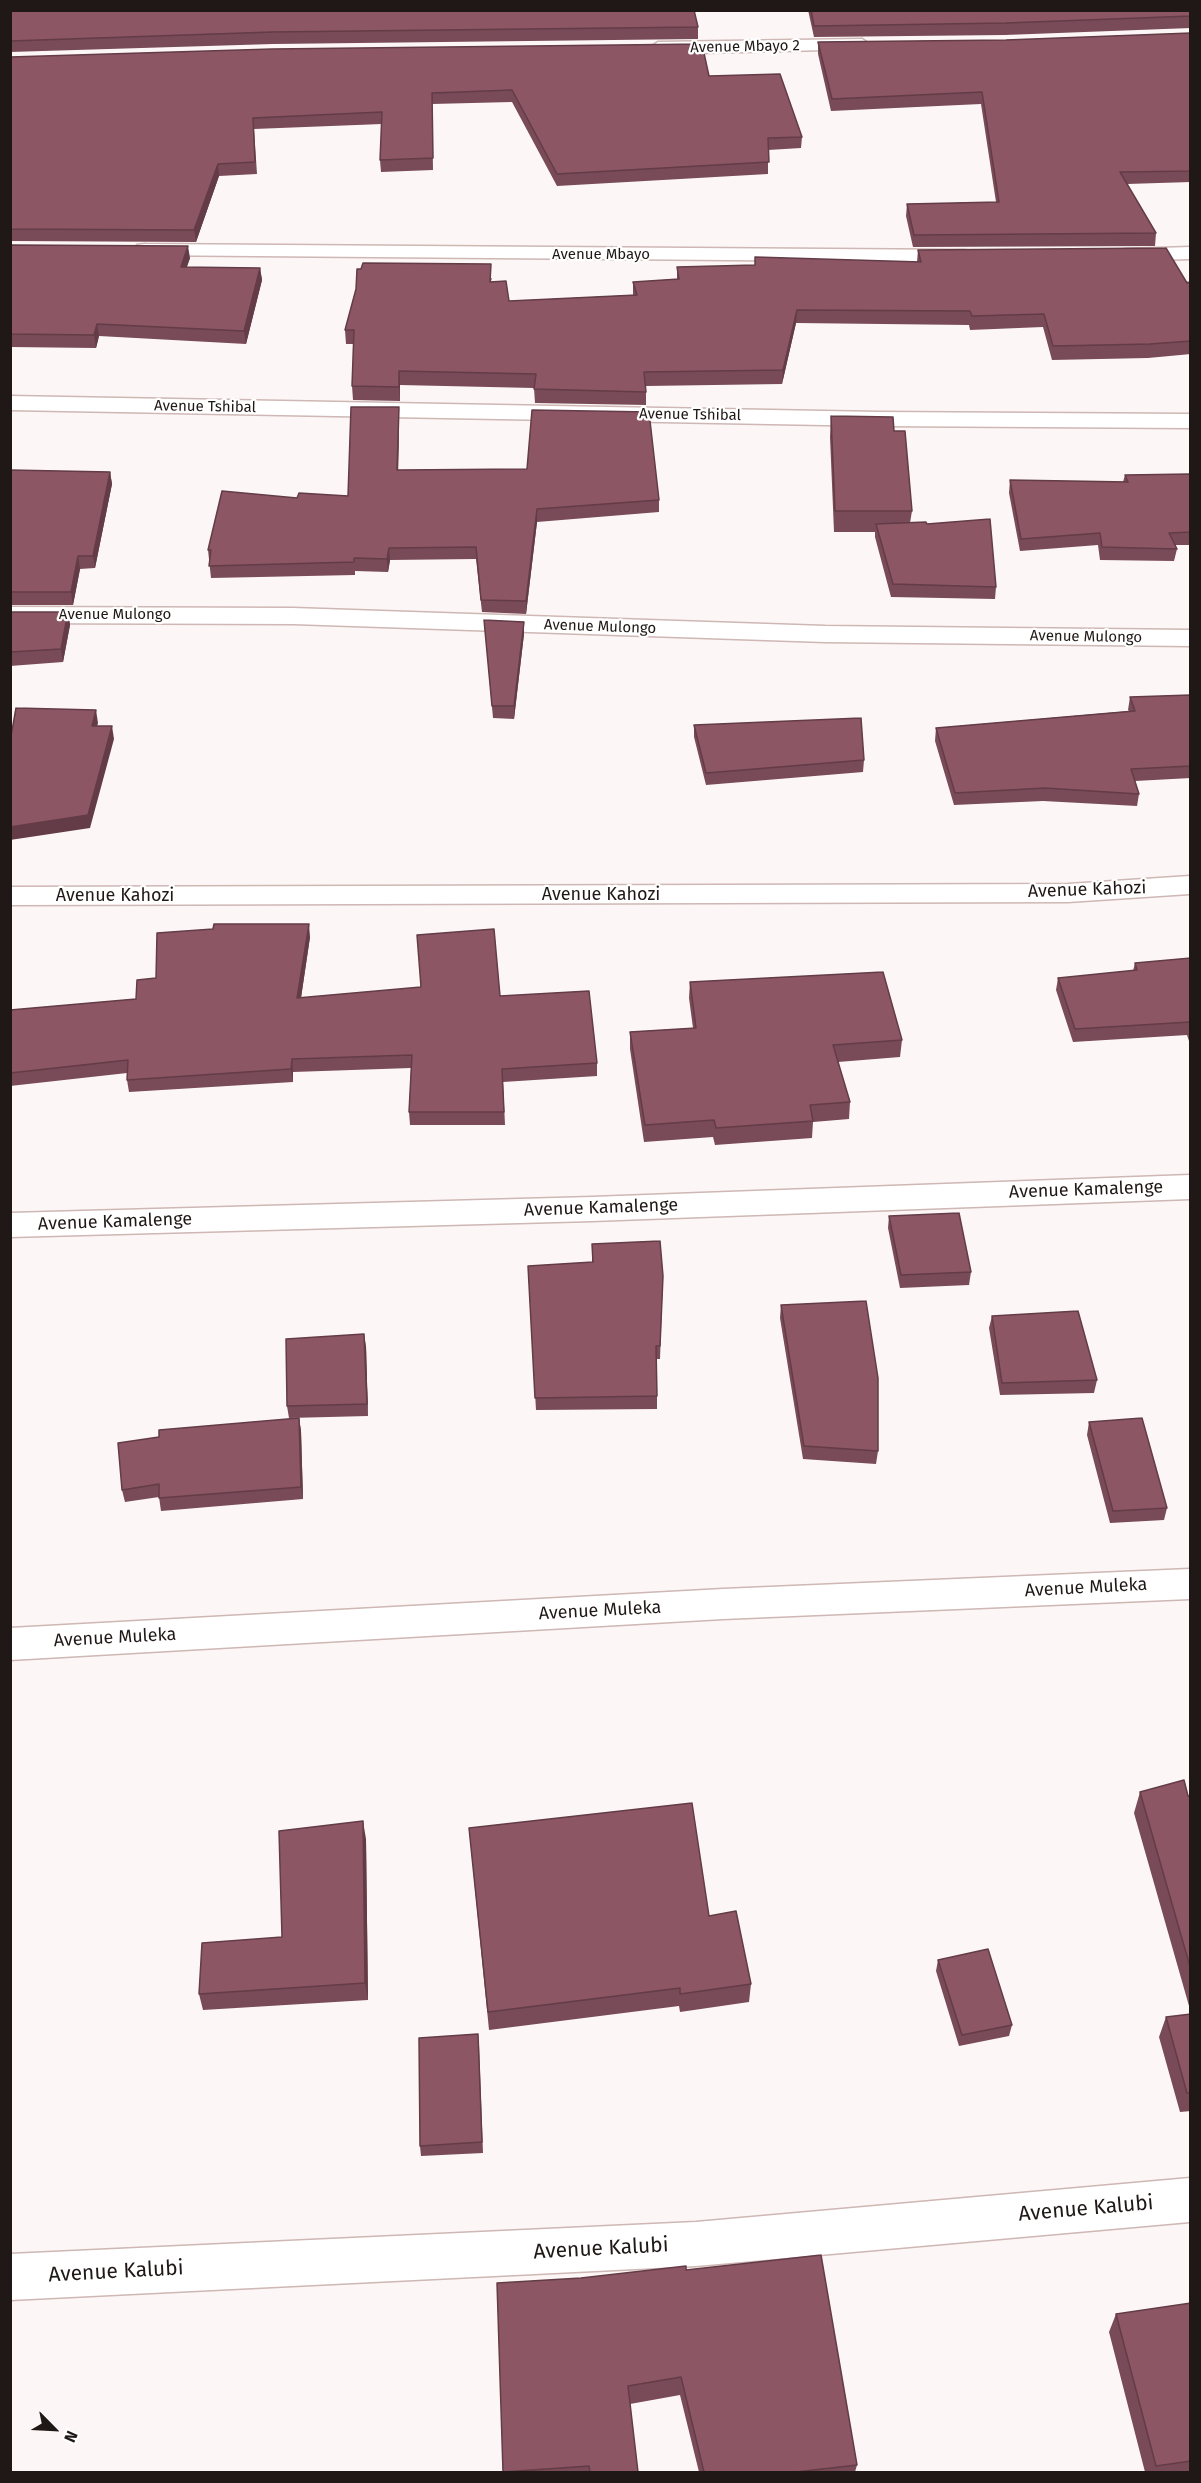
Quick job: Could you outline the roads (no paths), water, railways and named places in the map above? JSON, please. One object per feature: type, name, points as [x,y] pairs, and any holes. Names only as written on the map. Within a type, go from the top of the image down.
[{"type":"street","name":"Avenue Mbayo 2","points":[[640,48],[876,45]]},
{"type":"street","name":"Avenue Mbayo","points":[[129,250],[988,256]]},
{"type":"street","points":[[1107,255],[1191,253]]},
{"type":"street","name":"Avenue Tshibal","points":[[10,403],[867,418],[1191,421]]},
{"type":"street","name":"Avenue Mulongo","points":[[10,615],[293,616],[825,634],[1191,638]]},
{"type":"street","name":"Avenue Kahozi","points":[[10,896],[1068,893],[1191,885]]},
{"type":"street","name":"Avenue Kamalenge","points":[[10,1225],[592,1209],[1191,1186]]},
{"type":"street","name":"Avenue Muleka","points":[[10,1644],[723,1604],[1191,1584]]},
{"type":"street","name":"Avenue Kalubi","points":[[10,2277],[696,2244],[1191,2200]]}]
